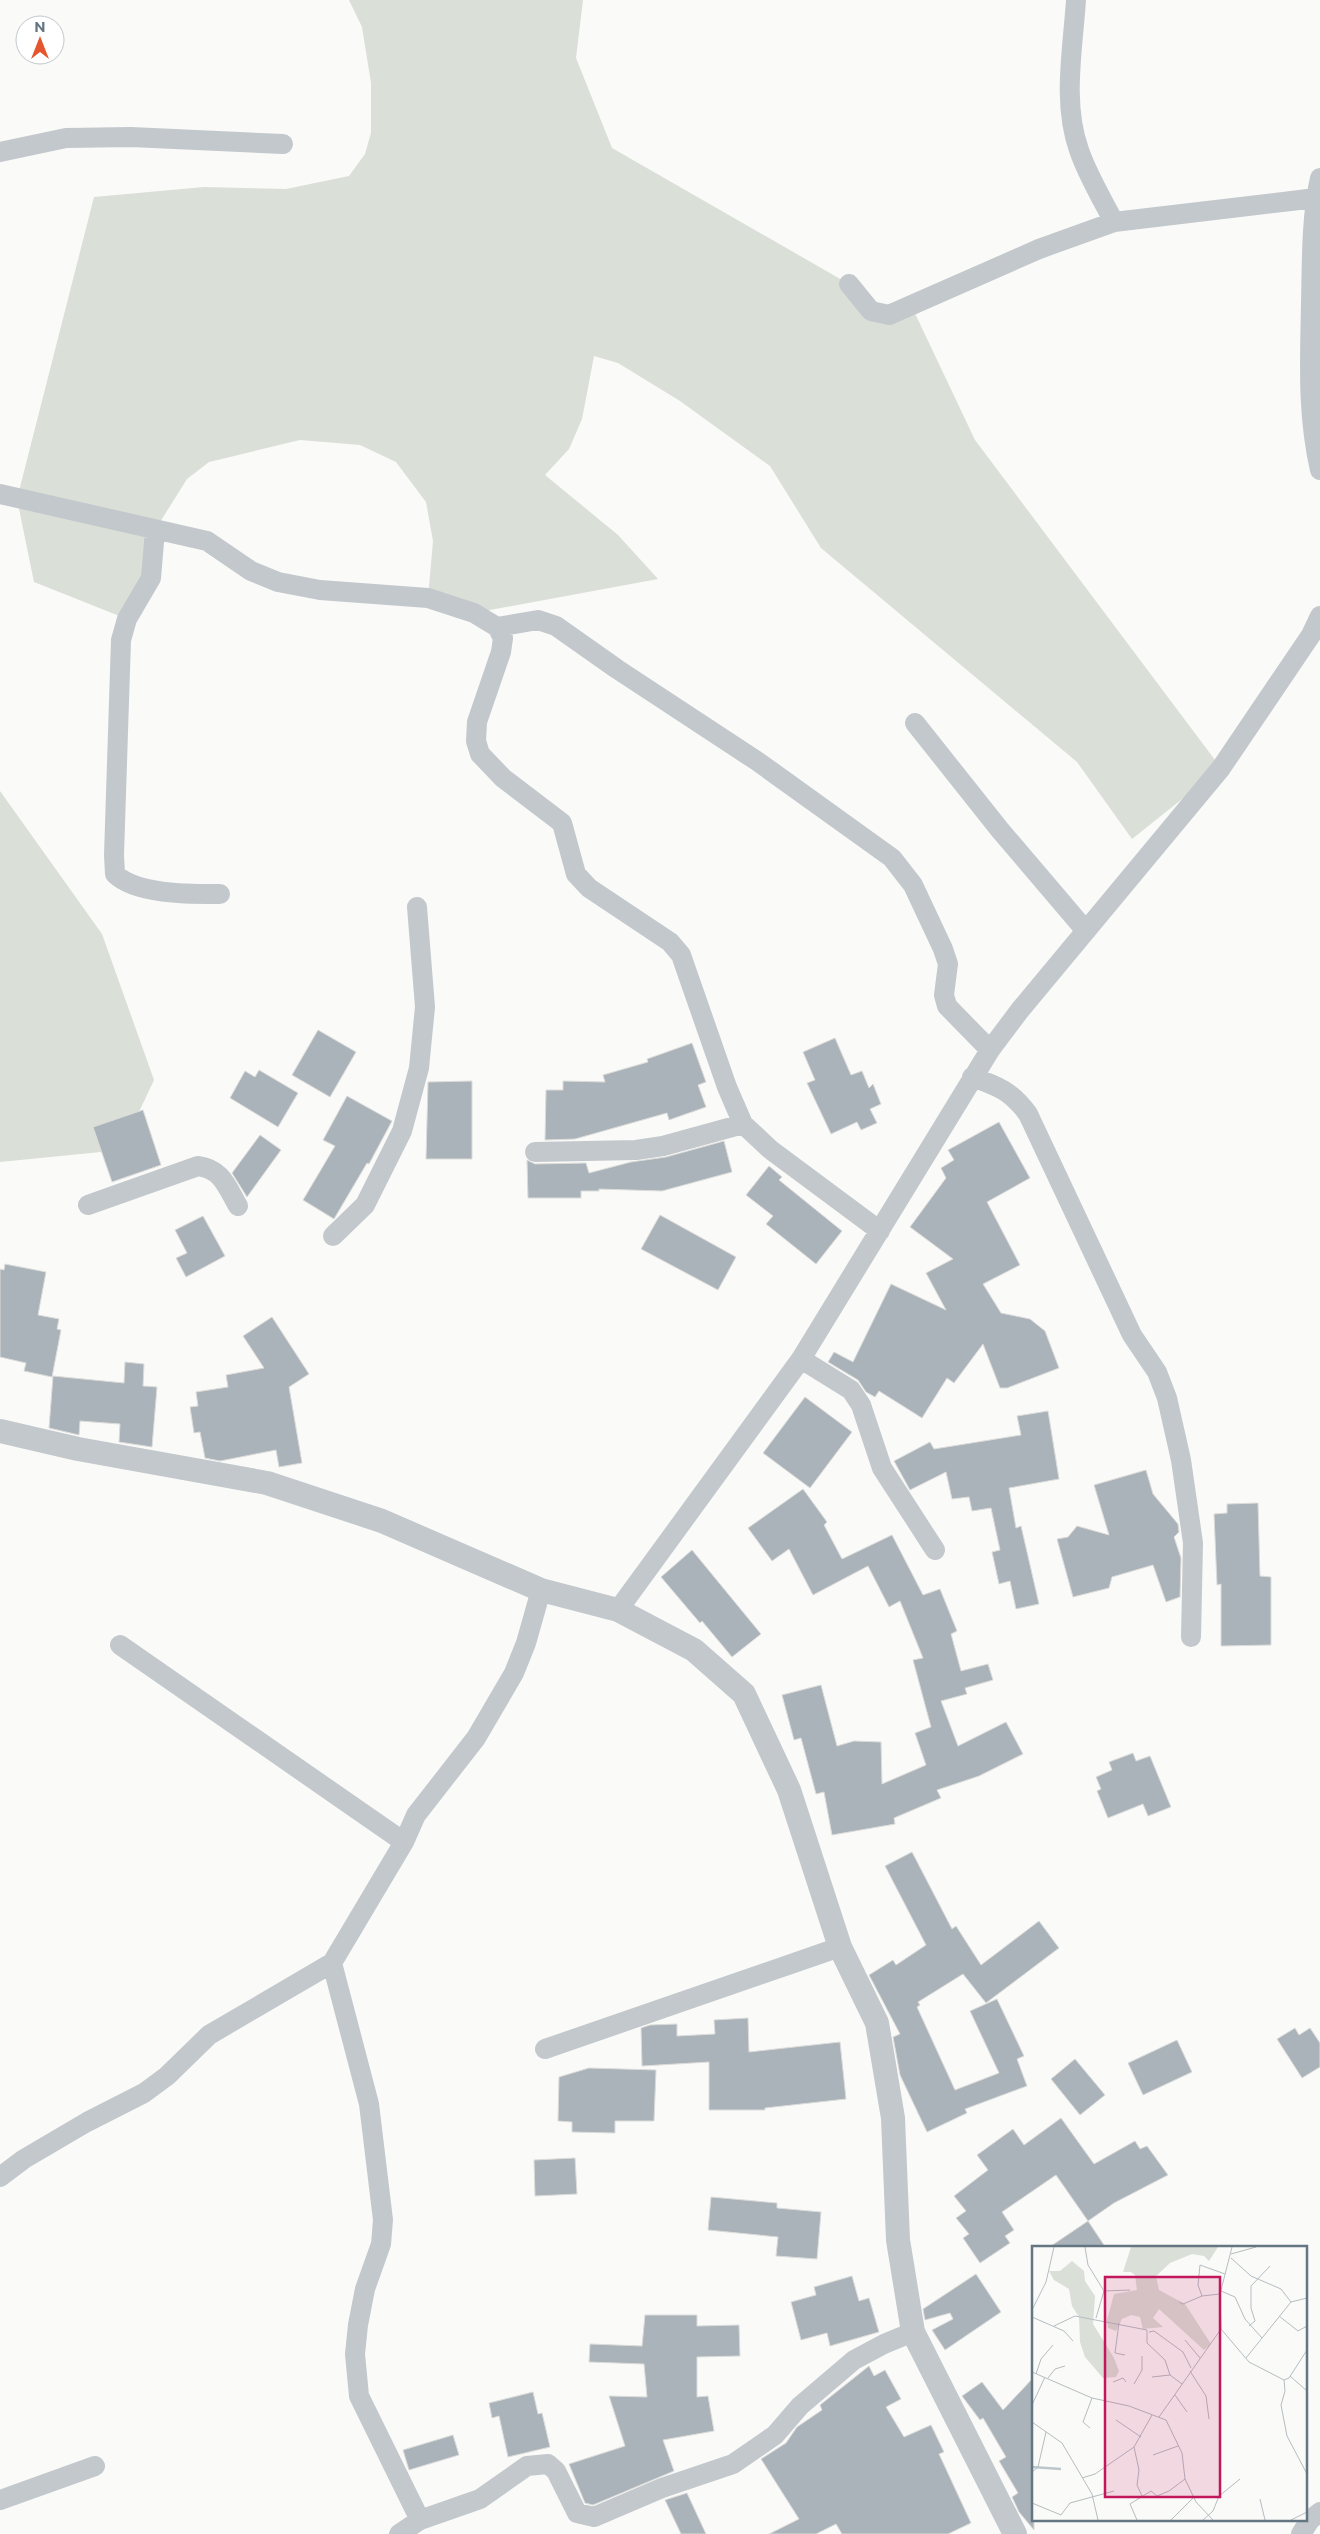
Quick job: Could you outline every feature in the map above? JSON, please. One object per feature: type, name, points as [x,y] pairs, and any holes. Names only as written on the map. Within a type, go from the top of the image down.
[{"type":"street","points":[[1076,0],[1070,89],[1072,119],[1078,150],[1114,222]]},
{"type":"street","points":[[0,152],[66,138],[131,137],[283,144]]},
{"type":"street","points":[[849,284],[871,311],[889,315],[1038,249],[1114,222],[1318,188],[1309,401],[1313,440],[1320,470]]},
{"type":"street","points":[[0,494],[208,542],[251,571],[278,582],[320,590],[428,598],[474,613],[497,627],[503,638],[501,652],[477,722],[476,741],[480,754],[503,778],[562,823],[576,874],[589,888],[670,942],[681,955],[726,1087],[743,1124],[771,1150],[880,1231]]},
{"type":"street","points":[[155,530],[151,578],[127,619],[121,640],[114,855],[116,874],[125,883],[182,894],[220,894]]},
{"type":"street","points":[[618,1610],[801,1359],[990,1050],[1221,768],[1311,635],[1320,616]]},
{"type":"street","points":[[497,627],[538,620],[556,626],[617,669],[757,761],[892,858],[913,885],[943,950],[948,964],[944,995],[947,1006],[990,1050]]},
{"type":"street","points":[[915,723],[1000,830],[1086,931]]},
{"type":"street","points":[[334,1236],[365,1205],[402,1131],[419,1068],[425,1007],[417,907]]},
{"type":"street","points":[[972,1077],[1002,1087],[1017,1099],[1028,1114],[1132,1335],[1157,1372],[1167,1398],[1181,1460],[1193,1543],[1190,1637]]},
{"type":"street","points":[[535,1152],[636,1150],[663,1146],[743,1124]]},
{"type":"street","points":[[88,1205],[198,1166],[210,1168],[219,1173],[238,1206]]},
{"type":"street","points":[[801,1359],[851,1390],[861,1405],[882,1468],[935,1550]]},
{"type":"street","points":[[0,1431],[78,1449],[267,1483],[382,1521],[540,1590],[618,1610],[694,1650],[744,1694],[789,1790],[840,1947],[877,2023],[892,2118],[898,2240],[913,2332],[1015,2534]]},
{"type":"street","points":[[0,2177],[56,2141],[144,2093],[167,2076],[209,2035],[332,1963],[404,1842],[416,1815],[476,1738],[514,1673],[526,1642],[540,1590]]},
{"type":"street","points":[[120,1645],[404,1842]]},
{"type":"street","points":[[545,2049],[840,1947]]},
{"type":"street","points":[[332,1963],[369,2104],[383,2220],[381,2244],[365,2289],[358,2325],[355,2354],[359,2396],[420,2520]]},
{"type":"street","points":[[399,2534],[420,2520],[480,2499],[527,2466],[548,2464],[556,2471],[577,2513],[594,2517],[662,2488],[733,2464],[775,2435],[800,2406],[854,2360],[884,2344],[913,2332]]},
{"type":"street","points":[[0,2500],[96,2466]]},
{"type":"street","points":[[1301,2534],[1310,2520],[1320,2512]]},
{"type":"shaded area","points":[[349,0],[583,0],[576,58],[612,148],[849,284],[871,311],[911,305],[975,440],[1221,768],[1132,839],[1077,762],[821,548],[770,466],[680,401],[618,363],[594,356],[582,419],[569,449],[545,475],[618,535],[658,579],[474,613],[428,598],[433,541],[426,502],[396,462],[360,445],[300,440],[209,462],[187,479],[155,530],[153,559],[127,619],[34,582],[17,499],[94,197],[204,187],[286,189],[349,176],[365,154],[371,133],[371,83],[362,27]]},
{"type":"shaded area","points":[[0,791],[102,934],[154,1080],[121,1150],[0,1162]]},
{"type":"building","points":[[318,1030],[356,1052],[330,1097],[292,1075]]},
{"type":"building","points":[[835,1038],[851,1075],[862,1071],[869,1088],[873,1084],[881,1104],[870,1109],[877,1123],[861,1130],[857,1122],[831,1134],[807,1083],[815,1080],[803,1052]]},
{"type":"building","points":[[692,1043],[706,1082],[698,1085],[706,1107],[669,1120],[667,1113],[575,1139],[545,1140],[546,1090],[563,1090],[563,1081],[605,1082],[603,1075],[648,1062],[647,1059]]},
{"type":"building","points":[[259,1070],[298,1093],[278,1127],[230,1098],[245,1071],[255,1077]]},
{"type":"building","points":[[472,1081],[472,1159],[426,1159],[428,1082]]},
{"type":"building","points":[[347,1096],[392,1121],[369,1164],[367,1163],[334,1219],[303,1200],[335,1146],[323,1140]]},
{"type":"building","points":[[143,1110],[161,1165],[112,1182],[93,1127]]},
{"type":"building","points":[[999,1122],[1030,1178],[987,1202],[1020,1265],[983,1284],[1001,1313],[1030,1319],[1045,1331],[1059,1368],[1007,1388],[1000,1388],[983,1344],[954,1383],[947,1378],[922,1418],[879,1391],[875,1397],[866,1392],[858,1380],[828,1362],[834,1352],[853,1362],[891,1284],[946,1310],[926,1273],[953,1259],[910,1227],[946,1178],[941,1168],[954,1160],[948,1150]]},
{"type":"building","points":[[260,1135],[281,1150],[247,1197],[232,1173]]},
{"type":"building","points":[[724,1141],[732,1172],[662,1191],[599,1189],[599,1191],[581,1191],[581,1198],[528,1198],[527,1160],[535,1164],[586,1163],[589,1173],[631,1162],[666,1157]]},
{"type":"building","points":[[769,1166],[782,1177],[779,1180],[842,1231],[816,1264],[766,1224],[773,1216],[746,1195]]},
{"type":"building","points":[[660,1215],[736,1257],[718,1290],[641,1249]]},
{"type":"building","points":[[203,1216],[225,1256],[186,1277],[176,1258],[187,1253],[175,1230]]},
{"type":"building","points":[[5,1264],[46,1272],[38,1315],[59,1319],[57,1329],[61,1330],[52,1377],[24,1371],[26,1363],[0,1357],[0,1269],[4,1270]]},
{"type":"building","points":[[272,1317],[309,1374],[289,1387],[302,1463],[279,1467],[276,1450],[220,1461],[205,1458],[200,1432],[194,1433],[190,1407],[198,1406],[196,1392],[228,1387],[226,1375],[264,1368],[243,1336]]},
{"type":"building","points":[[125,1362],[144,1364],[143,1386],[157,1387],[152,1447],[119,1442],[120,1424],[80,1421],[79,1435],[49,1428],[53,1376],[124,1383]]},
{"type":"building","points":[[805,1397],[852,1432],[810,1488],[763,1453]]},
{"type":"building","points":[[1048,1411],[1059,1479],[1009,1488],[1016,1528],[1021,1526],[1039,1604],[1016,1609],[1010,1581],[999,1584],[992,1552],[1000,1550],[991,1508],[972,1511],[969,1497],[952,1499],[946,1472],[910,1490],[894,1461],[930,1442],[934,1449],[1021,1435],[1017,1416]]},
{"type":"building","points":[[1146,1470],[1153,1494],[1178,1524],[1179,1532],[1174,1537],[1181,1558],[1180,1597],[1166,1602],[1153,1565],[1112,1577],[1109,1588],[1073,1597],[1057,1539],[1068,1537],[1077,1526],[1109,1535],[1094,1485]]},
{"type":"building","points":[[803,1489],[827,1522],[824,1525],[842,1559],[892,1535],[923,1595],[940,1589],[957,1631],[951,1634],[961,1671],[988,1664],[993,1680],[965,1688],[967,1694],[941,1701],[958,1746],[1006,1722],[1023,1754],[979,1776],[937,1790],[941,1798],[894,1818],[895,1824],[832,1835],[824,1792],[816,1794],[801,1738],[794,1740],[782,1695],[821,1685],[837,1746],[854,1741],[881,1742],[882,1784],[926,1765],[915,1733],[931,1727],[913,1660],[923,1658],[900,1601],[889,1607],[868,1566],[813,1595],[789,1549],[772,1561],[748,1528]]},
{"type":"building","points":[[1258,1503],[1260,1576],[1271,1577],[1271,1645],[1221,1646],[1221,1584],[1217,1585],[1214,1514],[1227,1513],[1227,1504]]},
{"type":"building","points":[[692,1550],[761,1634],[732,1657],[661,1577]]},
{"type":"building","points":[[1133,1753],[1136,1761],[1150,1756],[1171,1807],[1148,1816],[1143,1804],[1108,1818],[1097,1791],[1101,1789],[1096,1777],[1112,1770],[1109,1762]]},
{"type":"building","points":[[912,1852],[952,1929],[956,1926],[981,1965],[1039,1921],[1059,1948],[986,2003],[963,1974],[918,2002],[920,2005],[917,2007],[955,2090],[999,2073],[970,2011],[997,1999],[1024,2056],[1017,2059],[1027,2086],[965,2109],[967,2113],[927,2132],[900,2075],[893,2037],[900,2034],[869,1975],[893,1960],[896,1965],[926,1945],[885,1866]]},
{"type":"building","points":[[748,2018],[749,2052],[840,2042],[846,2099],[765,2108],[765,2110],[709,2110],[709,2062],[642,2066],[641,2028],[650,2025],[677,2024],[677,2036],[715,2034],[714,2020]]},
{"type":"building","points":[[1295,2028],[1299,2035],[1310,2028],[1320,2043],[1320,2067],[1302,2078],[1277,2039]]},
{"type":"building","points":[[1177,2040],[1192,2072],[1143,2095],[1128,2063]]},
{"type":"building","points":[[1075,2059],[1105,2095],[1080,2115],[1051,2079]]},
{"type":"building","points":[[589,2068],[656,2070],[654,2121],[615,2121],[615,2133],[572,2132],[572,2122],[558,2121],[559,2077]]},
{"type":"building","points":[[1061,2118],[1094,2164],[1135,2141],[1140,2149],[1147,2146],[1168,2175],[1114,2203],[1088,2221],[1056,2175],[1002,2212],[1014,2230],[1005,2236],[1010,2243],[980,2263],[963,2238],[969,2234],[956,2218],[966,2211],[954,2196],[988,2170],[977,2155],[1013,2129],[1024,2145]]},
{"type":"building","points":[[575,2158],[577,2194],[535,2196],[534,2160]]},
{"type":"building","points":[[711,2197],[777,2203],[777,2208],[821,2212],[817,2259],[776,2256],[778,2237],[708,2230]]},
{"type":"building","points":[[1088,2221],[1105,2246],[1051,2246]]},
{"type":"building","points":[[976,2274],[1001,2312],[945,2350],[932,2330],[953,2319],[950,2313],[925,2320],[923,2309]]},
{"type":"building","points":[[852,2276],[859,2301],[869,2298],[879,2332],[830,2346],[827,2333],[801,2340],[791,2302],[816,2295],[814,2287]]},
{"type":"building","points":[[645,2315],[697,2315],[697,2326],[739,2325],[740,2356],[697,2357],[697,2397],[708,2396],[714,2431],[663,2440],[674,2471],[593,2505],[585,2503],[569,2464],[625,2446],[609,2396],[647,2397],[644,2364],[589,2362],[590,2344],[642,2346]]},
{"type":"building","points":[[869,2366],[874,2376],[885,2370],[901,2399],[886,2407],[904,2437],[931,2425],[944,2452],[939,2454],[971,2523],[948,2534],[842,2534],[836,2524],[816,2534],[769,2534],[799,2519],[761,2459],[786,2443],[797,2427],[822,2410],[820,2405]]},
{"type":"building","points":[[1032,2379],[1032,2522],[1034,2522],[1034,2530],[1019,2512],[1012,2497],[1018,2493],[999,2461],[1006,2457],[983,2418],[980,2420],[962,2396],[982,2382],[1003,2410]]},
{"type":"building","points":[[533,2392],[538,2414],[542,2413],[550,2447],[508,2457],[499,2416],[492,2418],[489,2403]]},
{"type":"building","points":[[453,2435],[459,2455],[409,2470],[403,2450]]},
{"type":"building","points":[[687,2493],[706,2534],[681,2534],[665,2500]]}]
